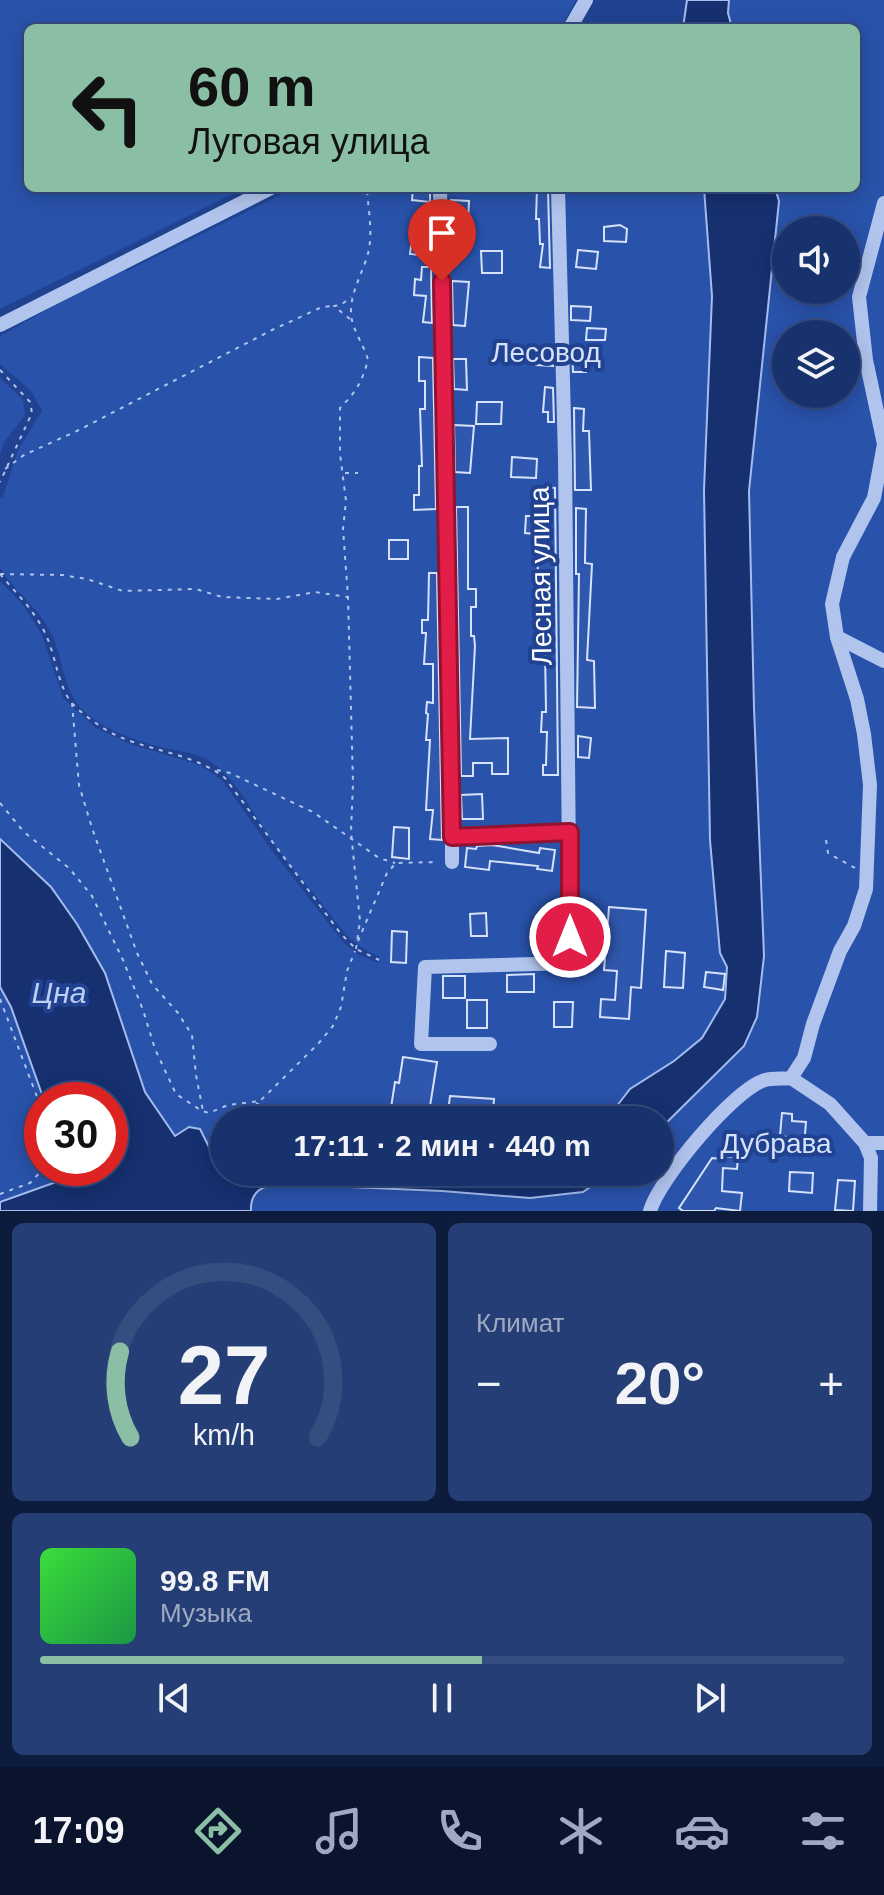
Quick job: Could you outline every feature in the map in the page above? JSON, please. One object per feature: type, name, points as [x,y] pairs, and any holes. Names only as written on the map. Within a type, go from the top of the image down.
[{"type":"street","points":[[572,24],[586,0]]},
{"type":"street","points":[[0,325],[263,192]]},
{"type":"street","points":[[440,192],[452,862]]},
{"type":"street","name":"Лесная улица","points":[[490,1044],[421,1044],[425,967],[570,963],[558,192]]},
{"type":"street","points":[[791,1078],[804,1058],[840,951],[854,926],[866,889],[870,785],[864,734],[857,699],[837,637],[832,604],[843,557],[874,498],[884,444],[866,360],[859,297],[884,203]]},
{"type":"street","points":[[837,637],[884,661]]},
{"type":"street","points":[[452,837],[570,832]]},
{"type":"street","points":[[650,1211],[656,1194],[680,1159],[736,1099],[764,1080],[791,1078],[830,1104],[865,1143],[871,1158],[870,1211]]},
{"type":"street","points":[[865,1143],[884,1143]]},
{"type":"path","points":[[352,321],[354,293],[370,237],[367,192]]},
{"type":"path","points":[[5,469],[24,455],[79,430],[272,330],[322,307],[349,300],[354,293]]},
{"type":"path","points":[[334,306],[352,321],[368,360],[352,398],[340,408],[340,454],[346,501],[343,529],[348,597],[352,837],[360,921],[356,949]]},
{"type":"path","points":[[0,370],[30,402],[32,413],[0,482]]},
{"type":"path","points":[[344,473],[358,473]]},
{"type":"path","points":[[0,574],[62,575],[87,579],[123,591],[196,589],[222,597],[277,599],[315,592],[348,597]]},
{"type":"path","points":[[0,574],[32,611],[46,634],[64,691],[72,702],[103,728],[130,741],[207,764],[225,778],[308,892],[356,949],[379,960]]},
{"type":"path","points":[[72,702],[79,785],[92,828],[137,953],[152,984],[192,1035],[203,1111]]},
{"type":"path","points":[[214,769],[230,773],[289,800],[352,837],[379,858],[396,863],[452,862]]},
{"type":"path","points":[[0,803],[24,832],[79,878],[92,896],[123,960],[155,1049],[176,1094],[209,1113],[228,1105],[255,1103],[266,1098],[279,1080],[333,1026],[341,1007],[347,971],[387,873],[396,863]]},
{"type":"path","points":[[826,840],[828,853],[867,874]]},
{"type":"path","points":[[0,999],[32,1082]]},
{"type":"path","points":[[255,1103],[260,1106]]},
{"type":"path","points":[[0,1194],[24,1185]]},
{"type":"green space","points":[[0,0],[576,0],[563,24],[24,24],[24,192],[237,192],[0,309]]},
{"type":"green space","name":"Дубрава","points":[[729,0],[884,0],[884,1211],[251,1211],[255,1194],[266,1186],[442,1191],[480,1195],[583,1192],[591,1186],[674,1186],[674,1115],[744,1046],[754,708],[749,491],[772,269],[772,304],[860,304],[860,216],[777,216],[776,192],[860,192],[860,24],[731,24]]},
{"type":"green space","name":"Лесовод","points":[[286,192],[704,192],[712,296],[704,491],[710,840],[720,953],[727,967],[725,999],[702,1038],[674,1061],[630,1089],[617,1106],[210,1106],[210,1153],[200,1129],[185,1128],[175,1136],[145,1092],[105,973],[51,887],[0,839],[0,581],[23,605],[42,635],[63,698],[96,728],[133,745],[200,765],[222,780],[343,942],[359,955],[379,963],[379,956],[362,948],[343,931],[282,855],[243,796],[219,768],[197,756],[116,732],[81,708],[67,682],[47,625],[0,568],[0,498],[3,497],[18,450],[42,411],[31,391],[0,364],[0,336],[121,269],[127,271]]},
{"type":"green space","points":[[0,378],[23,400],[25,415],[4,442],[0,455]]},
{"type":"green space","points":[[0,987],[11,1007],[38,1082],[24,1082],[24,1186],[45,1186],[0,1202]]},
{"type":"water","points":[[687,0],[729,0],[731,24],[684,24]]},
{"type":"water","points":[[704,192],[776,192],[779,201],[777,216],[772,216],[772,269],[749,491],[764,956],[757,1017],[744,1046],[674,1115],[674,1106],[617,1106],[630,1089],[674,1061],[702,1038],[725,999],[727,967],[720,953],[710,840],[704,490],[712,296]]},
{"type":"water","name":"Цна","points":[[0,839],[51,887],[77,924],[105,973],[145,1092],[175,1136],[189,1127],[200,1129],[210,1149],[210,1186],[269,1186],[255,1194],[251,1211],[0,1211],[0,1202],[45,1186],[128,1186],[128,1082],[38,1082],[11,1007],[0,987]]},
{"type":"water","name":"Цна","points":[[327,1186],[591,1186],[583,1192],[530,1198]]},
{"type":"building","points":[[413,192],[430,192],[430,202],[412,200]]},
{"type":"building","points":[[537,192],[548,192],[550,268],[540,267],[543,244],[540,244],[539,219],[536,219]]},
{"type":"building","points":[[451,200],[469,201],[467,243],[453,243]]},
{"type":"building","points":[[620,225],[627,229],[626,242],[604,241],[604,227]]},
{"type":"building","points":[[412,238],[427,239],[426,256],[410,254]]},
{"type":"building","points":[[578,250],[598,252],[596,269],[576,267]]},
{"type":"building","points":[[481,251],[502,251],[502,273],[482,273]]},
{"type":"building","points":[[422,267],[431,267],[432,323],[423,322],[426,296],[414,295],[415,279],[421,280]]},
{"type":"building","points":[[452,281],[469,282],[465,326],[453,325]]},
{"type":"building","points":[[571,306],[591,307],[590,321],[571,320]]},
{"type":"building","points":[[587,328],[606,329],[605,340],[586,340]]},
{"type":"building","points":[[572,348],[585,348],[586,372],[573,372]]},
{"type":"building","points":[[547,349],[552,349],[553,366],[536,365],[536,351],[547,352]]},
{"type":"building","points":[[419,357],[433,358],[436,509],[414,510],[414,495],[419,495],[419,466],[422,466],[420,409],[425,409],[425,381],[419,381]]},
{"type":"building","points":[[453,359],[466,359],[467,390],[454,389]]},
{"type":"building","points":[[545,387],[553,388],[554,422],[548,422],[548,412],[543,412]]},
{"type":"building","points":[[477,402],[502,402],[501,424],[476,424]]},
{"type":"building","points":[[574,408],[584,409],[583,431],[589,431],[591,490],[575,490]]},
{"type":"building","points":[[454,425],[474,426],[470,473],[455,472]]},
{"type":"building","points":[[512,457],[537,459],[536,478],[511,477]]},
{"type":"building","points":[[544,487],[555,488],[558,775],[543,775],[547,732],[541,732],[542,712],[546,712],[545,649],[548,649],[547,624],[543,624],[541,606],[544,574],[538,574],[536,534],[525,533],[526,516],[533,516],[534,509],[542,509]]},
{"type":"building","points":[[456,507],[468,507],[468,589],[476,589],[476,607],[471,607],[471,636],[474,636],[475,646],[470,739],[508,738],[508,774],[492,774],[492,763],[473,763],[473,776],[461,776]]},
{"type":"building","points":[[576,508],[586,509],[585,563],[592,564],[587,660],[594,661],[595,708],[577,707],[579,574],[576,574]]},
{"type":"building","points":[[389,540],[408,540],[408,559],[389,559]]},
{"type":"building","points":[[429,573],[437,573],[442,840],[430,839],[433,810],[426,810],[430,740],[426,740],[426,713],[427,702],[433,703],[433,664],[424,664],[426,633],[422,633],[422,620],[428,620]]},
{"type":"building","points":[[578,736],[591,738],[589,758],[578,757]]},
{"type":"building","points":[[482,794],[483,819],[462,819],[461,795]]},
{"type":"building","points":[[394,827],[409,828],[409,859],[392,857]]},
{"type":"building","points":[[492,845],[539,853],[540,848],[555,850],[552,871],[537,869],[538,866],[490,861],[489,870],[465,867],[467,848]]},
{"type":"building","points":[[609,907],[646,910],[641,988],[631,987],[629,1019],[600,1017],[601,999],[615,1000],[617,971],[604,970]]},
{"type":"building","points":[[486,913],[487,936],[471,936],[470,914]]},
{"type":"building","points":[[392,931],[407,932],[406,963],[391,962]]},
{"type":"building","points":[[666,951],[685,953],[683,988],[664,987]]},
{"type":"building","points":[[706,972],[725,974],[723,990],[704,987]]},
{"type":"building","points":[[534,974],[534,992],[507,992],[507,975]]},
{"type":"building","points":[[443,976],[465,976],[465,998],[443,998]]},
{"type":"building","points":[[467,1000],[487,1000],[487,1028],[467,1028]]},
{"type":"building","points":[[554,1002],[573,1002],[572,1027],[554,1027]]},
{"type":"building","points":[[403,1057],[437,1062],[430,1106],[391,1106],[395,1082],[399,1083]]},
{"type":"building","points":[[450,1096],[494,1099],[493,1106],[449,1106]]},
{"type":"building","points":[[782,1113],[792,1114],[792,1121],[806,1122],[804,1146],[787,1144],[788,1137],[780,1136]]},
{"type":"building","points":[[721,1156],[738,1157],[737,1169],[723,1168],[722,1191],[742,1193],[740,1211],[716,1208],[714,1211],[683,1211],[679,1208],[712,1158],[721,1159]]},
{"type":"building","points":[[790,1172],[813,1173],[812,1193],[789,1191]]},
{"type":"building","points":[[838,1180],[855,1181],[853,1211],[835,1210]]},
{"type":"route","points":[[442,281],[452,837],[570,832],[570,937]]}]
